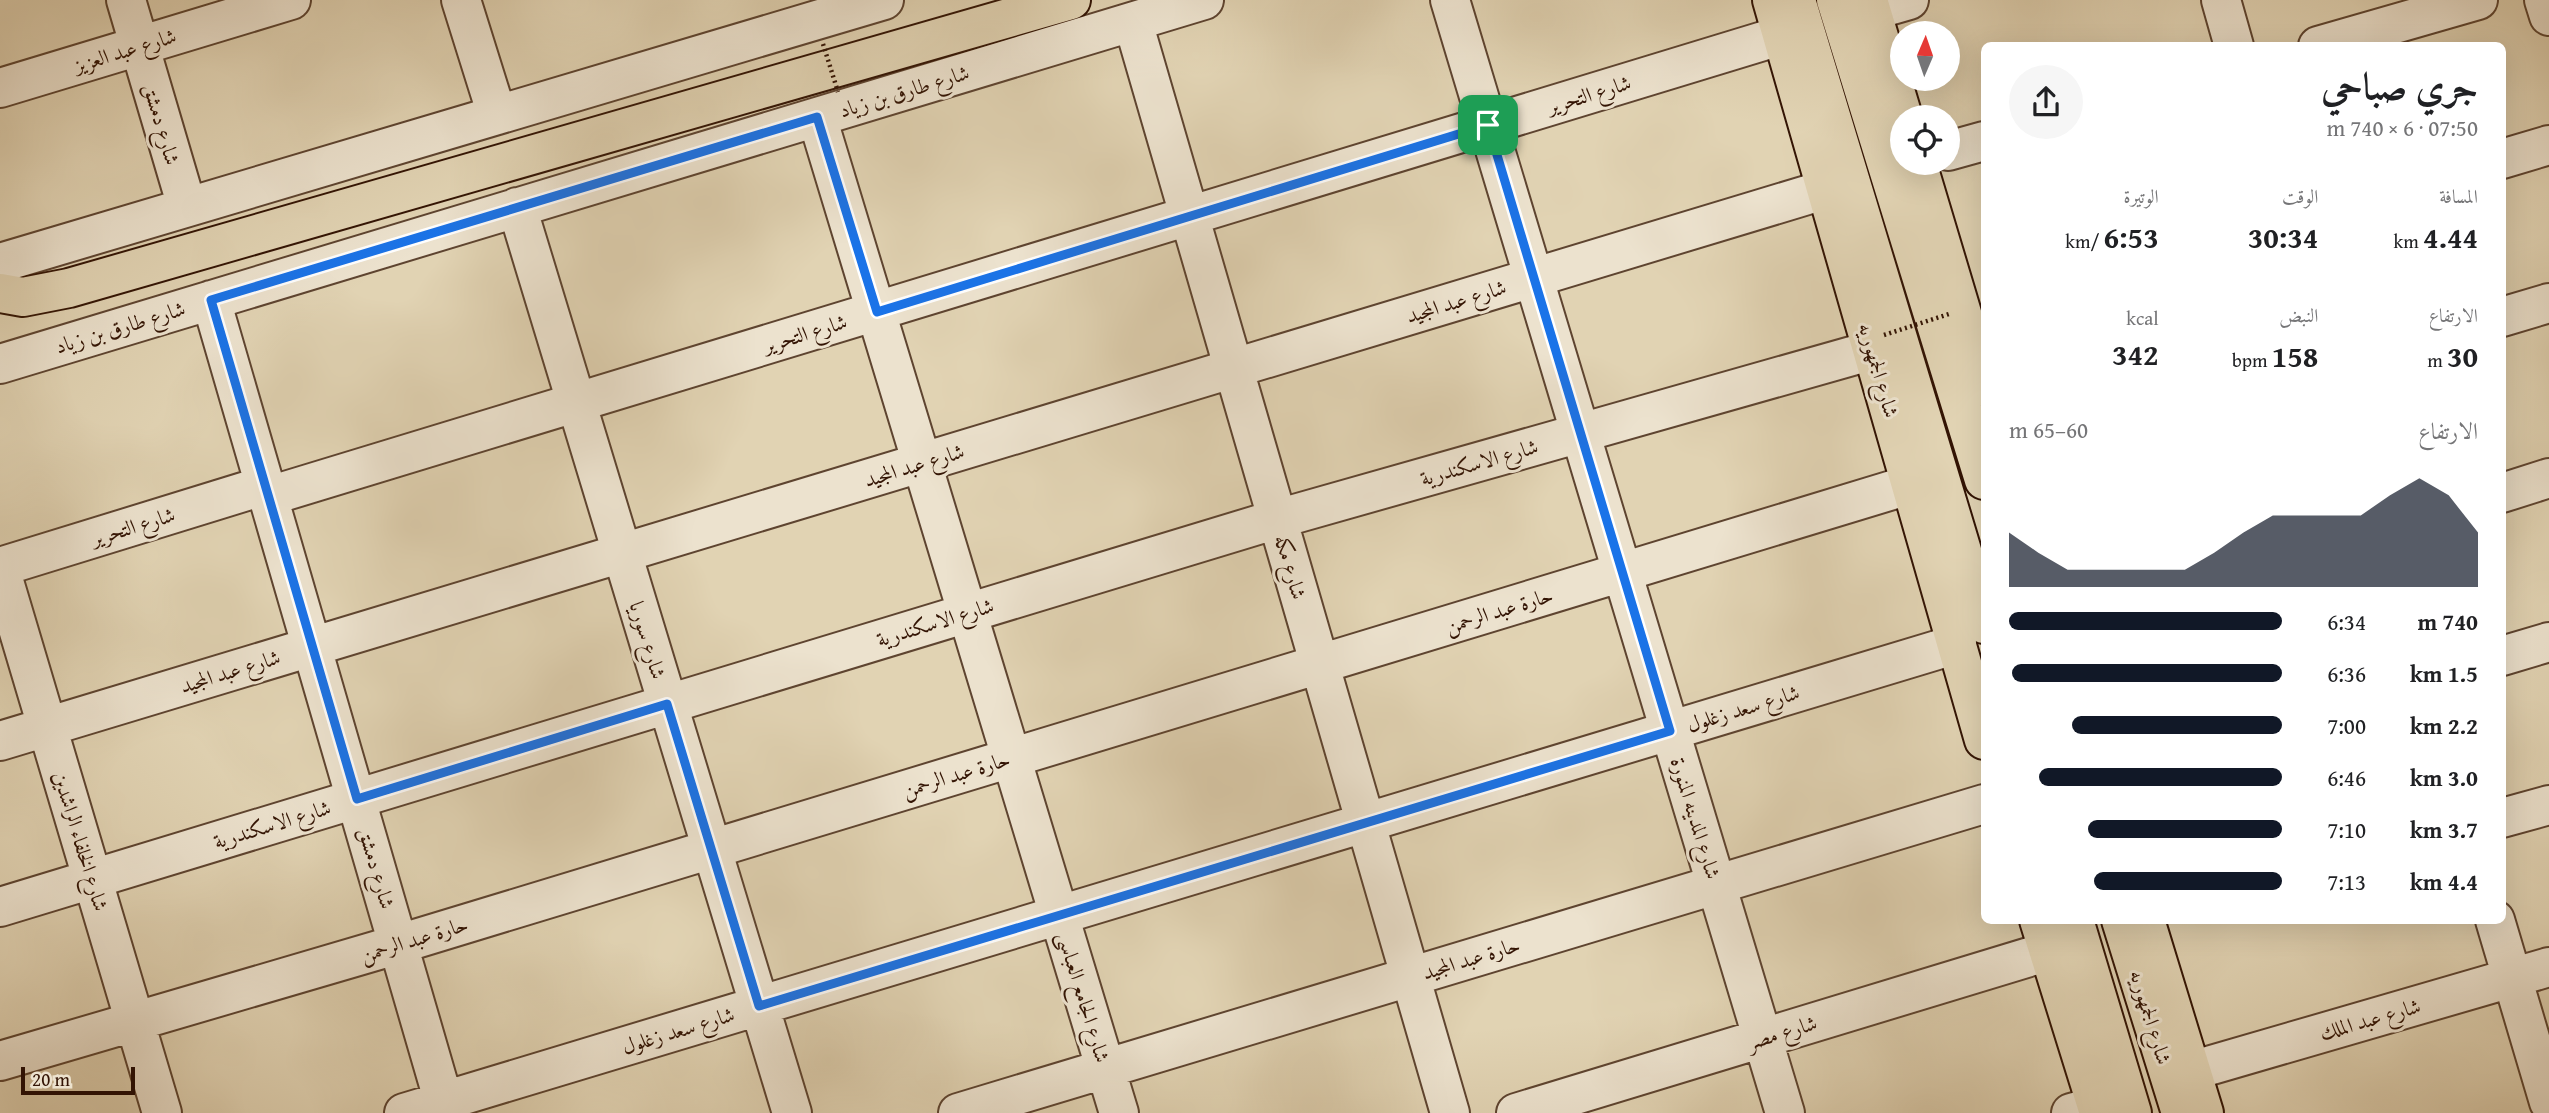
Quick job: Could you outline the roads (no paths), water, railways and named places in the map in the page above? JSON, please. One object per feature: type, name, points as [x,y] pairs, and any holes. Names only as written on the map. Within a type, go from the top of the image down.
[{"type":"main road","points":[[0,293],[23,297],[69,288],[1071,0]]},
{"type":"main road","name":"شارع الجمهوريه","points":[[1796,0],[1971,634],[1981,716]]},
{"type":"main road","points":[[1858,4],[1898,105]]},
{"type":"main road","points":[[1858,4],[1981,469]]},
{"type":"main road","name":"شارع الجمهوريه","points":[[1778,17],[1827,189],[1879,342],[1912,484],[1971,634]]},
{"type":"main road","points":[[1921,175],[1966,317],[1981,375]]},
{"type":"main road","points":[[2075,924],[2099,1111]]},
{"type":"main road","name":"شارع الجمهوريه","points":[[2122,924],[2181,1113]]},
{"type":"main road","name":"شارع الجمهوريه","points":[[2147,924],[2204,1113]]},
{"type":"main road","points":[[2044,936],[2099,1111]]},
{"type":"street","name":"شارع دمشق","points":[[126,0],[187,207]]},
{"type":"street","name":"شارع عبد العزيز","points":[[0,88],[291,0]]},
{"type":"street","points":[[461,0],[497,115]]},
{"type":"street","points":[[0,263],[884,0]]},
{"type":"street","name":"شارع طارق بن زياد","points":[[0,363],[517,207],[828,104],[1133,22],[1204,0]]},
{"type":"street","name":"شارع المدينه المنورة","points":[[1450,0],[1785,1113]]},
{"type":"street","points":[[1858,4],[1909,0]]},
{"type":"street","points":[[2221,0],[2233,42]]},
{"type":"street","points":[[2332,42],[2478,0]]},
{"type":"street","points":[[2544,0],[2549,16]]},
{"type":"street","name":"شارع التحرير","points":[[0,567],[576,403],[1488,125],[1778,17]]},
{"type":"street","name":"شارع مكه","points":[[1133,22],[1450,1113]]},
{"type":"street","name":"شارع الجامع العباسى","points":[[828,104],[877,312],[1119,1113]]},
{"type":"street","points":[[1960,148],[1981,142]]},
{"type":"street","points":[[2506,158],[2549,145]]},
{"type":"street","name":"شارع عبد المجيد","points":[[0,741],[1827,189]]},
{"type":"street","name":"شارع سوريا","points":[[517,207],[792,1113]]},
{"type":"street","name":"شارع دمشق","points":[[211,300],[446,1107]]},
{"type":"street","points":[[2506,316],[2549,303]]},
{"type":"street","name":"شارع الاسكندرية","points":[[0,906],[967,612],[1277,519],[1581,433],[1879,342]]},
{"type":"street","points":[[2506,491],[2549,478]]},
{"type":"street","name":"حارة عبد الرحمن","points":[[0,1061],[399,944],[1912,484]]},
{"type":"street","name":"شارع الخلفاء الراشدين","points":[[0,567],[162,1113]]},
{"type":"street","name":"شارع سعد زغلول","points":[[404,1113],[446,1107],[759,1006],[1670,731],[1971,634]]},
{"type":"street","points":[[2506,655],[2549,642]]},
{"type":"street","name":"حارة عبد المجيد","points":[[958,1113],[1981,805]]},
{"type":"street","points":[[2506,817],[2549,805]]},
{"type":"street","points":[[2496,924],[2549,1102]]},
{"type":"street","name":"شارع مصر","points":[[1516,1113],[1763,1038],[2044,936]]},
{"type":"street","name":"شارع عبد الملك","points":[[2191,1071],[2549,967]]}]
